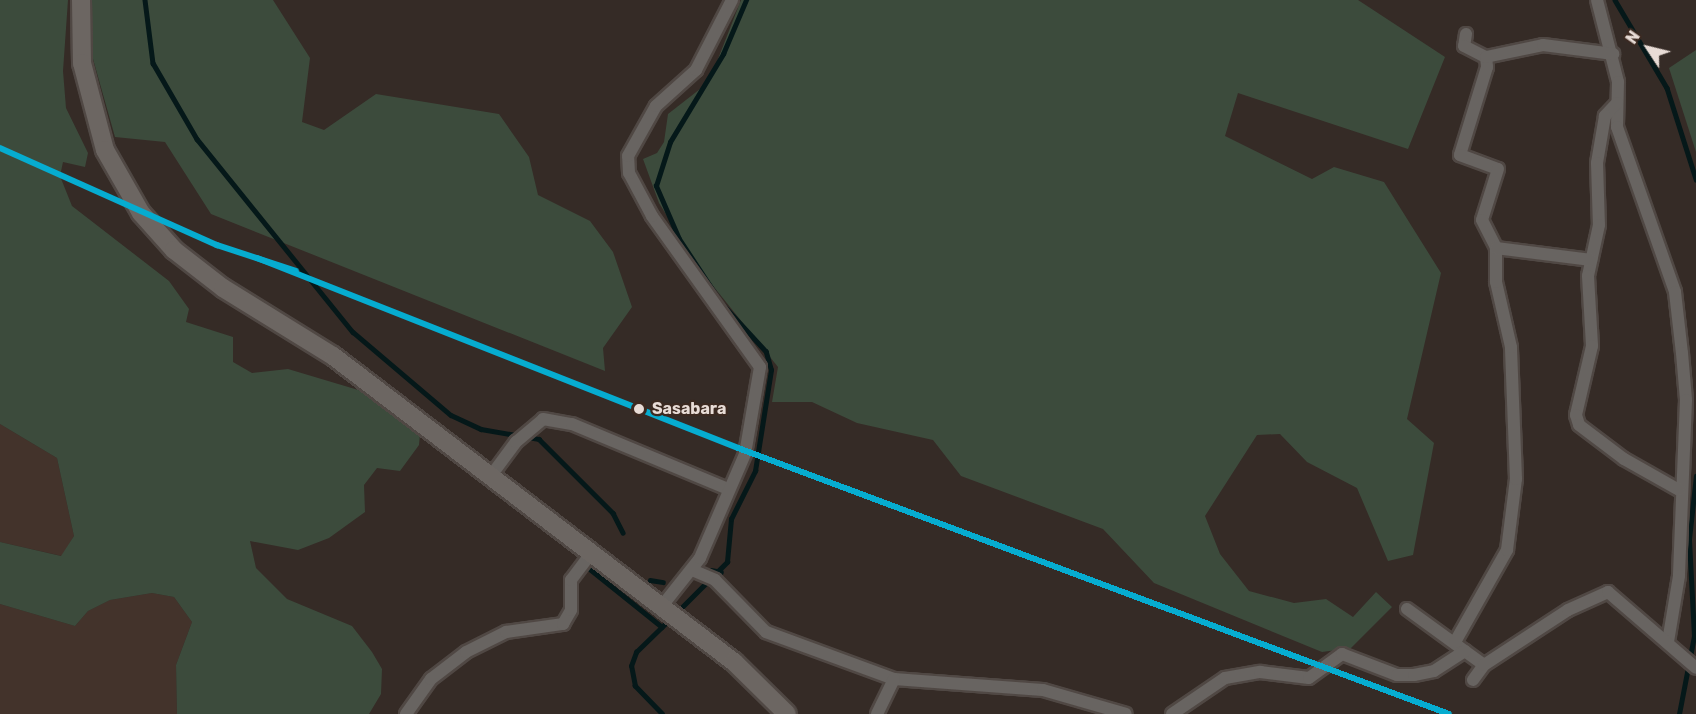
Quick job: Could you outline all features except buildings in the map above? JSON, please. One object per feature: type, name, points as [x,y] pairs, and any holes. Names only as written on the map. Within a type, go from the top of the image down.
[{"type":"street","points":[[81,0],[82,63],[96,124],[128,192],[155,230],[199,272],[333,356],[590,555],[662,606],[734,662],[787,714]]},
{"type":"street","points":[[662,606],[692,570],[750,437],[760,367],[652,216],[629,173],[628,156],[656,106],[696,70],[732,0]]},
{"type":"street","points":[[1597,0],[1613,54],[1618,82],[1617,127],[1628,172],[1653,221],[1675,292],[1686,400],[1678,490],[1679,576],[1668,642]]},
{"type":"street","points":[[1466,34],[1467,50],[1486,57],[1543,45],[1613,54]]},
{"type":"street","points":[[1455,642],[1507,550],[1516,479],[1511,347],[1496,282],[1496,248],[1482,220],[1498,169],[1460,155],[1476,114],[1486,57]]},
{"type":"street","points":[[1618,82],[1617,106],[1605,116],[1600,142],[1599,225],[1591,260],[1592,346],[1576,415],[1579,425],[1624,459],[1678,490]]},
{"type":"street","points":[[1496,248],[1591,260]]},
{"type":"street","points":[[490,477],[516,442],[543,419],[572,424],[728,489]]},
{"type":"street","points":[[406,714],[431,680],[466,652],[506,632],[563,624],[572,610],[571,580],[590,555]]},
{"type":"street","points":[[692,570],[715,580],[766,632],[894,679],[1043,690],[1098,711],[1126,714]]},
{"type":"street","points":[[1473,680],[1484,665],[1568,610],[1608,592],[1696,668]]},
{"type":"street","points":[[1407,609],[1484,665]]},
{"type":"street","points":[[1172,714],[1225,678],[1260,672],[1308,678],[1342,654],[1397,675],[1414,675],[1434,671],[1465,651]]},
{"type":"street","points":[[877,714],[894,679]]},
{"type":"shaded area","points":[[0,424],[57,458],[74,536],[62,556],[0,542]]},
{"type":"shaded area","points":[[152,593],[174,597],[192,622],[176,665],[177,714],[0,714],[0,604],[75,626],[88,611],[110,600]]},
{"type":"green space","points":[[0,0],[68,0],[63,71],[66,108],[88,153],[85,167],[63,162],[60,176],[72,206],[169,281],[189,309],[186,322],[233,337],[233,362],[252,373],[288,369],[365,392],[420,434],[419,445],[400,471],[377,468],[364,485],[365,512],[329,538],[298,550],[250,541],[256,568],[287,599],[352,626],[372,652],[382,669],[381,694],[369,714],[177,714],[176,665],[192,622],[174,597],[152,593],[110,600],[88,611],[75,626],[0,604],[0,542],[61,556],[74,536],[57,458],[0,424]]},
{"type":"green space","points":[[89,0],[273,0],[310,58],[302,122],[324,130],[376,94],[499,114],[529,157],[538,195],[590,221],[613,252],[632,307],[603,348],[605,371],[211,214],[165,142],[115,137],[93,59]]},
{"type":"green space","points":[[741,0],[1358,0],[1445,57],[1408,149],[1238,93],[1225,136],[1312,179],[1334,167],[1384,182],[1441,273],[1407,419],[1434,443],[1413,555],[1388,561],[1357,488],[1307,462],[1280,434],[1257,435],[1205,516],[1220,554],[1249,591],[1294,603],[1326,599],[1353,617],[1376,592],[1392,607],[1351,648],[1322,652],[1154,583],[1103,529],[961,476],[933,440],[857,423],[812,402],[772,402],[778,367],[702,272],[659,203],[643,159],[657,153],[664,142],[668,114],[709,82]]},
{"type":"green space","points":[[1696,50],[1696,152],[1669,68]]},
{"type":"waterway","points":[[145,0],[153,63],[197,139],[353,332],[451,415],[481,429],[539,439],[613,513],[623,533]]},
{"type":"waterway","points":[[677,612],[727,562],[731,519],[755,471],[771,370],[766,352],[721,303],[679,239],[656,186],[670,142],[723,54],[746,0]]},
{"type":"waterway","points":[[1615,0],[1667,88],[1696,179]]},
{"type":"waterway","points":[[1679,714],[1694,636],[1689,539],[1696,476]]},
{"type":"waterway","points":[[571,571],[580,561],[662,627]]},
{"type":"waterway","points":[[711,570],[721,572]]},
{"type":"waterway","points":[[566,578],[566,610]]},
{"type":"waterway","points":[[650,580],[663,582]]},
{"type":"waterway","points":[[662,714],[635,686],[631,666],[636,652],[671,618]]},
{"type":"transit line","points":[[0,148],[217,245],[296,271]]},
{"type":"transit line","points":[[257,258],[738,448],[1449,714]]},
{"type":"place","name":"Sasabara","points":[[639,409]]}]
